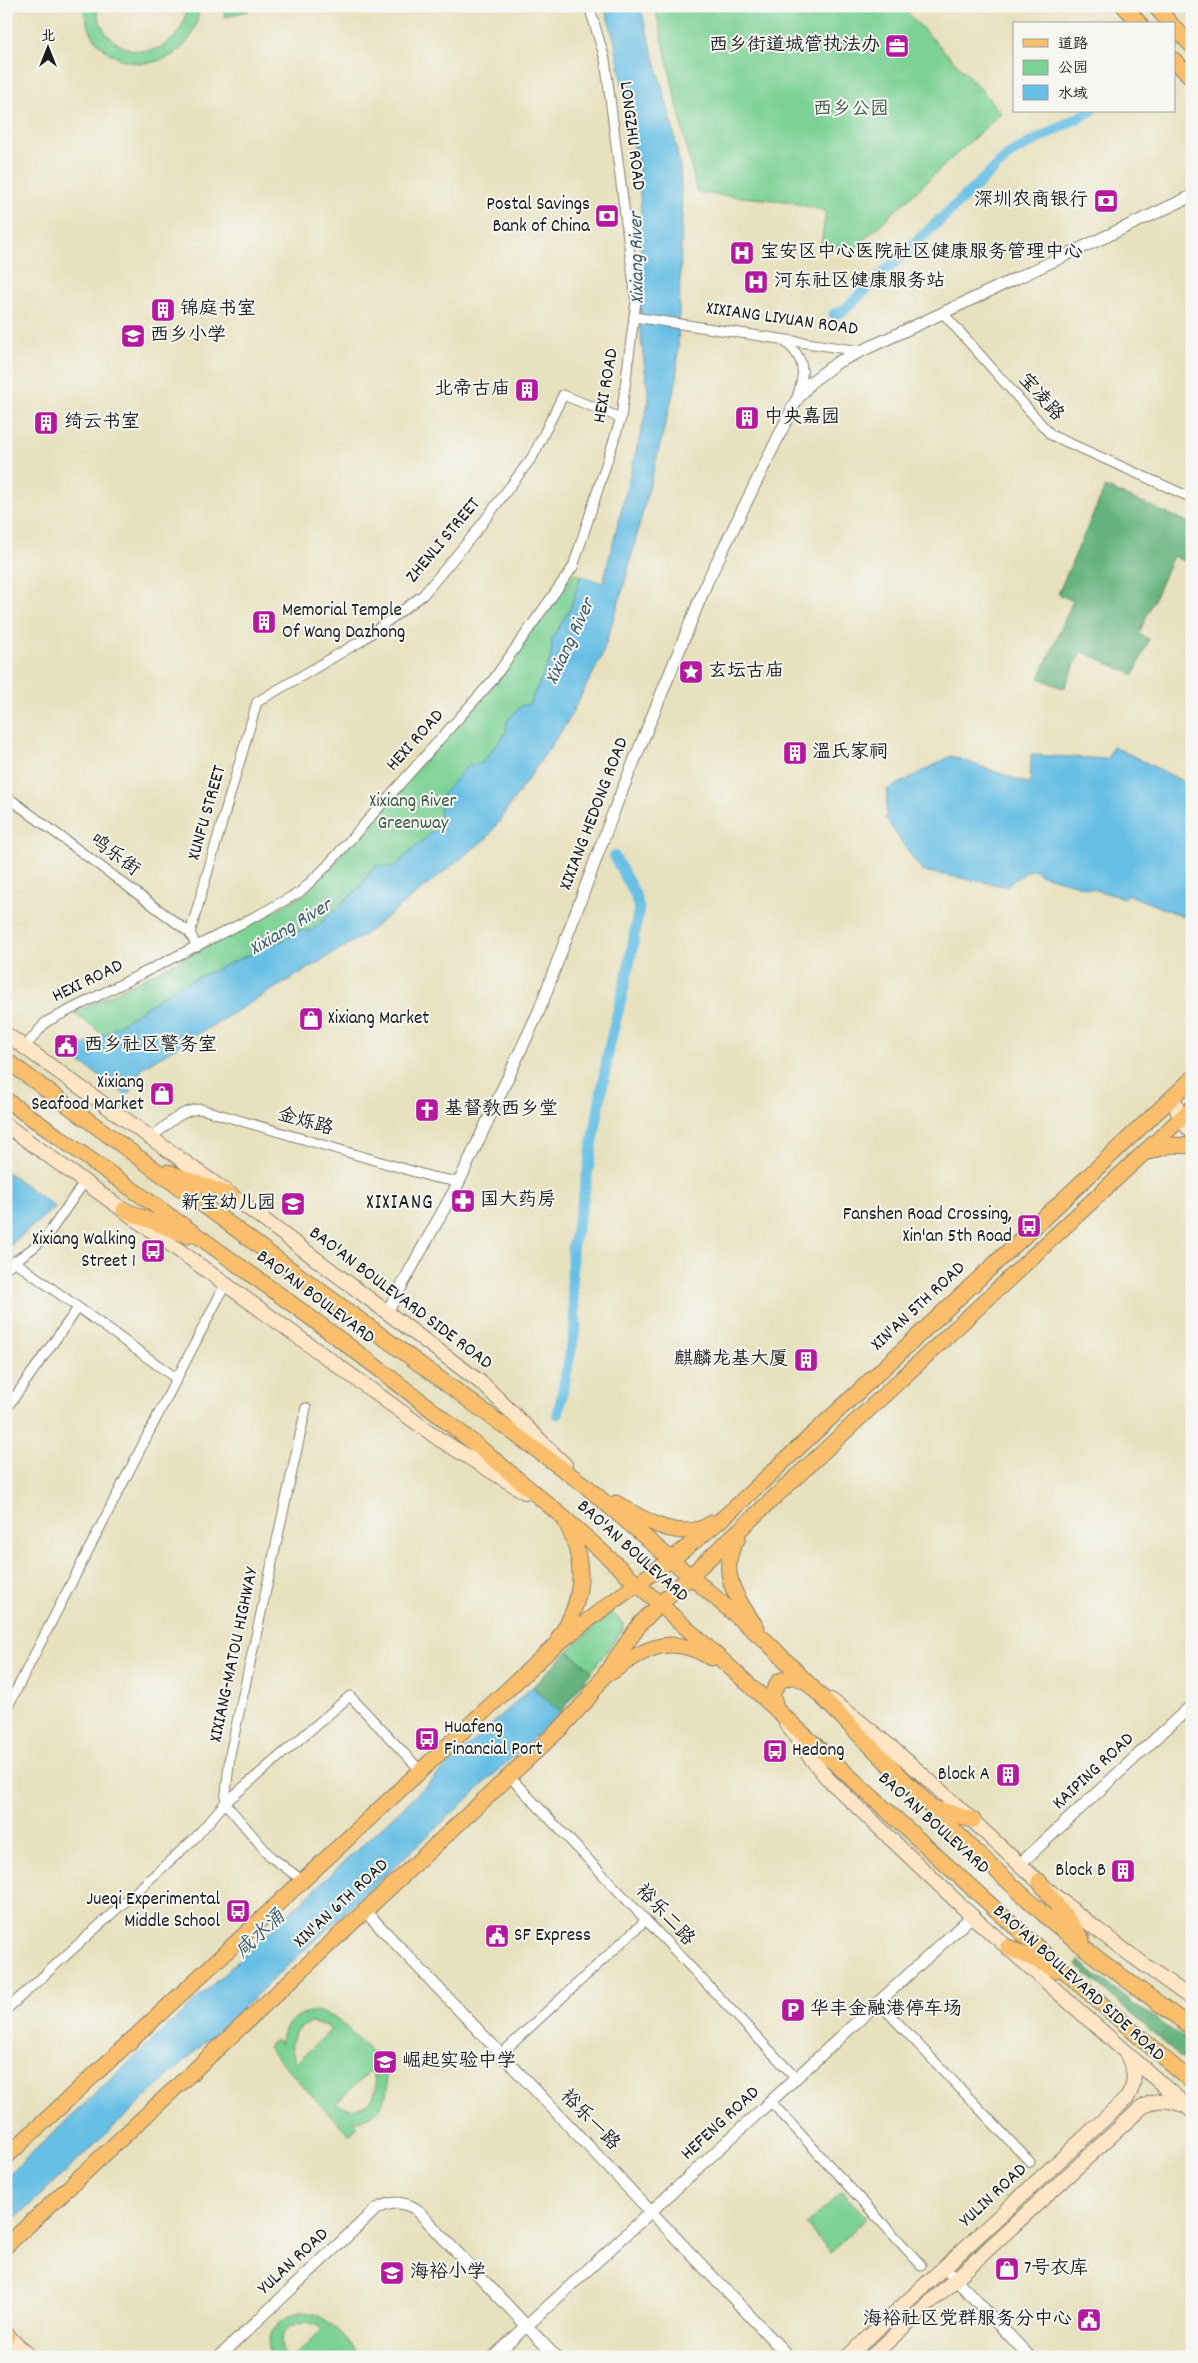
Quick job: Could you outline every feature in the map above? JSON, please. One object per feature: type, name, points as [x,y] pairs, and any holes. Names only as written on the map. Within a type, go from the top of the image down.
[{"type":"main road","points":[[1124,6],[1138,22]]},
{"type":"main road","points":[[1155,6],[1169,22]]},
{"type":"main road","points":[[1176,29],[1192,46]]},
{"type":"main road","points":[[1176,62],[1192,78]]},
{"type":"main road","name":"BAO'AN BOULEVARD SIDE ROAD","points":[[6,1034],[232,1196],[494,1394],[587,1486]]},
{"type":"main road","name":"BAO'AN BOULEVARD","points":[[6,1060],[587,1486],[670,1560],[768,1643],[972,1848],[1050,1920],[1097,1958],[1192,2028]]},
{"type":"main road","name":"XIN'AN 5TH ROAD","points":[[670,1560],[698,1540],[732,1510],[1192,1079]]},
{"type":"main road","points":[[689,1576],[1192,1108],[1173,1096]]},
{"type":"main road","points":[[1173,1096],[1180,1119],[1192,1132]]},
{"type":"main road","name":"BAO'AN BOULEVARD","points":[[6,1100],[213,1246],[449,1422],[561,1515],[1070,1976],[1192,2082]]},
{"type":"main road","points":[[11,1128],[439,1439],[561,1515],[576,1544],[581,1579],[575,1607],[561,1634],[549,1651]]},
{"type":"main road","points":[[1138,1158],[1160,1148],[1182,1145],[1192,1146]]},
{"type":"main road","points":[[149,1164],[232,1196]]},
{"type":"main road","points":[[124,1210],[213,1246]]},
{"type":"main road","points":[[587,1486],[646,1521],[678,1531],[691,1532],[706,1527],[732,1510]]},
{"type":"main road","points":[[749,1522],[729,1554],[730,1580],[742,1605],[768,1643]]},
{"type":"main road","points":[[6,2157],[549,1651],[578,1626],[670,1560]]},
{"type":"main road","name":"XIN'AN 6TH ROAD","points":[[6,2252],[11,2242],[575,1714],[605,1677],[640,1624],[689,1576]]},
{"type":"main road","points":[[605,1677],[640,1653],[651,1648],[674,1644],[697,1649],[743,1678]]},
{"type":"main road","points":[[777,1710],[772,1694],[779,1681],[793,1676],[806,1682],[871,1729],[1039,1882],[1127,1953],[1192,1999]]},
{"type":"main road","name":"BAO'AN BOULEVARD SIDE ROAD","points":[[777,1710],[827,1778],[972,1916],[1189,2108]]},
{"type":"main road","points":[[930,1806],[972,1820]]},
{"type":"main road","points":[[1039,1882],[1097,1958]]},
{"type":"main road","points":[[1008,1948],[1070,1976]]},
{"type":"main road","name":"YULIN ROAD","points":[[847,2357],[1127,2098],[1134,2088],[1134,2079],[1133,2068],[1124,2050]]},
{"type":"main road","name":"YULIN ROAD","points":[[871,2357],[1149,2103],[1169,2100],[1189,2108]]},
{"type":"main road","points":[[7,2335],[31,2357]]},
{"type":"street","name":"LONGZHU ROAD","points":[[590,6],[605,59],[636,301]]},
{"type":"street","name":"XIXIANG LIYUAN ROAD","points":[[634,317],[860,351],[1192,196]]},
{"type":"street","name":"HEXI ROAD","points":[[24,1048],[46,1022],[197,947],[300,892],[312,881],[492,680],[573,567],[620,418],[636,301]]},
{"type":"street","name":"宝凌路","points":[[943,312],[1050,435],[1192,498]]},
{"type":"street","points":[[782,339],[796,352],[803,364],[802,379],[796,401]]},
{"type":"street","name":"XIXIANG HEDONG ROAD","points":[[387,1312],[459,1182],[539,1011],[615,808],[707,582],[796,401],[811,382],[826,369],[860,351]]},
{"type":"street","name":"ZHENLI STREET","points":[[257,702],[361,641],[423,595],[475,533],[533,456],[564,395],[620,418]]},
{"type":"street","name":"XUNFU STREET","points":[[190,933],[257,702]]},
{"type":"street","name":"鸣乐街","points":[[6,796],[190,933],[197,947]]},
{"type":"street","name":"金烁路","points":[[151,1138],[183,1113],[190,1109],[201,1109],[432,1177],[459,1182]]},
{"type":"street","points":[[6,1268],[33,1248],[48,1233],[82,1180]]},
{"type":"street","points":[[14,1261],[177,1379]]},
{"type":"street","points":[[6,1710],[226,1283]]},
{"type":"street","points":[[6,1409],[78,1308]]},
{"type":"street","name":"XIXIANG-MATOU HIGHWAY","points":[[225,1803],[230,1754],[306,1408]]},
{"type":"street","points":[[6,2010],[195,1838],[225,1803],[350,1696],[420,1770]]},
{"type":"street","name":"KAIPING ROAD","points":[[1020,1864],[1192,1705]]},
{"type":"street","name":"裕乐二路","points":[[510,1776],[796,2078]]},
{"type":"street","points":[[225,1803],[271,1857],[302,1880]]},
{"type":"street","name":"裕乐一路","points":[[364,1910],[789,2357]]},
{"type":"street","name":"HEFENG ROAD","points":[[493,2357],[972,1916]]},
{"type":"street","points":[[500,2054],[646,1920]]},
{"type":"street","points":[[878,2002],[1030,2162]]},
{"type":"street","points":[[771,2102],[921,2265]]},
{"type":"street","name":"YULAN ROAD","points":[[219,2357],[375,2210],[390,2203],[398,2202],[416,2209],[527,2326]]},
{"type":"street","points":[[944,2267],[1030,2357]]},
{"type":"street","points":[[527,2326],[556,2357]]},
{"type":"green space","points":[[84,6],[150,6],[97,10],[103,29],[115,41],[129,49],[144,51],[160,47],[173,39],[182,25],[186,6],[199,6],[194,31],[181,48],[163,59],[143,63],[122,60],[104,49],[91,31]]},
{"type":"green space","points":[[223,6],[247,6],[248,11],[225,17]]},
{"type":"green space","name":"西乡公园","points":[[675,6],[901,6],[979,87],[1001,113],[855,248],[821,245],[826,211],[785,201],[697,193],[656,11]]},
{"type":"green space","points":[[1105,487],[1192,524],[1192,564],[1173,556],[1139,634],[1149,639],[1134,675],[1081,651],[1064,689],[1039,678],[1073,601],[1058,594]]},
{"type":"green space","name":"Xixiang River Greenway","points":[[574,573],[581,576],[570,609],[552,639],[551,657],[530,703],[521,706],[506,733],[481,764],[440,824],[394,867],[376,866],[356,891],[311,931],[299,930],[285,939],[176,987],[104,1035],[74,1013],[198,951],[305,894],[494,683]]},
{"type":"green space","points":[[608,1614],[613,1614],[623,1623],[623,1629],[592,1671],[568,1651]]},
{"type":"green space","points":[[568,1651],[592,1671],[560,1713],[532,1687]]},
{"type":"green space","points":[[1079,1961],[1130,2001],[1192,2044],[1192,2067],[1076,1965]]},
{"type":"green space","points":[[316,2011],[333,2016],[340,2021],[375,2056],[386,2078],[387,2089],[382,2105],[372,2114],[354,2122],[358,2127],[349,2135],[267,2047],[276,2039],[280,2044],[287,2025],[302,2014]],"holes":[[[311,2023],[325,2025],[331,2030],[297,2062],[292,2049],[293,2038],[300,2029]],[[370,2071],[375,2080],[376,2089],[369,2102],[362,2107],[354,2109],[336,2103]]]},
{"type":"green space","points":[[842,2192],[867,2218],[831,2252],[806,2225]]},
{"type":"green space","points":[[301,2312],[319,2316],[335,2327],[361,2357],[293,2357],[322,2330],[314,2324],[306,2322],[298,2323],[284,2332],[281,2339],[286,2357],[271,2357],[269,2341],[275,2328],[286,2318]]},
{"type":"water","name":"Xixiang River","points":[[604,6],[640,6],[672,123],[680,168],[682,214],[677,378],[623,589],[601,658],[566,724],[488,837],[364,935],[143,1067],[127,1096],[67,1053],[104,1035],[176,987],[285,939],[300,930],[311,931],[356,891],[376,866],[394,867],[440,824],[439,799],[468,765],[481,764],[506,733],[507,721],[521,706],[530,703],[551,657],[552,639],[570,609],[581,576],[603,583],[649,400],[640,331],[641,215],[639,173],[614,39]]},
{"type":"water","points":[[1113,746],[1192,786],[1192,920],[1126,894],[1124,898],[1039,874],[1035,869],[1028,871],[1005,886],[922,871],[886,819],[887,790],[951,756],[1030,784],[1031,755],[1107,759]]},
{"type":"water","points":[[6,1171],[55,1207],[6,1249]]},
{"type":"water","points":[[532,1687],[560,1713],[6,2227],[6,2177]]},
{"type":"waterway","points":[[834,314],[843,311],[1011,153],[1089,112]]},
{"type":"waterway","points":[[558,1414],[576,1325],[572,1288],[572,1249],[583,1199],[609,1048],[629,966],[639,908],[635,894],[614,856]]},
{"type":"place","name":"西乡街道城管执法办","points":[[897,46]]},
{"type":"place","name":"深圳农商银行","points":[[1106,201]]},
{"type":"place","name":"Postal Savings Bank of China","points":[[607,216]]},
{"type":"place","name":"宝安区中心医院社区健康服务管理中心","points":[[742,253]]},
{"type":"place","name":"河东社区健康服务站","points":[[756,282]]},
{"type":"place","name":"锦庭书室","points":[[163,310]]},
{"type":"place","name":"西乡小学","points":[[133,336]]},
{"type":"place","name":"北帝古庙","points":[[527,390]]},
{"type":"place","name":"中央嘉园","points":[[747,418]]},
{"type":"place","name":"绮云书室","points":[[46,423]]},
{"type":"place","name":"Memorial Temple Of Wang Dazhong","points":[[264,622]]},
{"type":"place","name":"玄坛古庙","points":[[691,672]]},
{"type":"place","name":"温氏家祠","points":[[795,753]]},
{"type":"place","name":"Xixiang Market","points":[[311,1019]]},
{"type":"place","name":"西乡社区警务室","points":[[66,1046]]},
{"type":"place","name":"Xixiang Seafood Market","points":[[162,1094]]},
{"type":"place","name":"基督教西乡堂","points":[[427,1110]]},
{"type":"place","name":"国大药房","points":[[463,1201]]},
{"type":"place","name":"新宝幼儿园","points":[[293,1204]]},
{"type":"place","name":"Fanshen Road Crossing, Xin'an 5th Road","points":[[1029,1226]]},
{"type":"place","name":"Xixiang Walking Street 1","points":[[153,1251]]},
{"type":"place","name":"麒麟龙基大厦","points":[[806,1360]]},
{"type":"place","name":"Huafeng Financial Port","points":[[427,1739]]},
{"type":"place","name":"Hedong","points":[[775,1751]]},
{"type":"place","name":"Block A","points":[[1008,1775]]},
{"type":"place","name":"Block B","points":[[1123,1871]]},
{"type":"place","name":"Jueqi Experimental Middle School","points":[[238,1911]]},
{"type":"place","name":"SF Express","points":[[497,1936]]},
{"type":"place","name":"华丰金融港停车场","points":[[793,2010]]},
{"type":"place","name":"崛起实验中学","points":[[385,2062]]},
{"type":"place","name":"7号衣库","points":[[1007,2269]]},
{"type":"place","name":"海裕小学","points":[[392,2273]]},
{"type":"place","name":"海裕社区党群服务分中心","points":[[1089,2320]]},
{"type":"district","name":"XIXIANG","points":[[400,1204]]},
{"type":"water label","name":"咸水涌","points":[[261,1935]]}]
